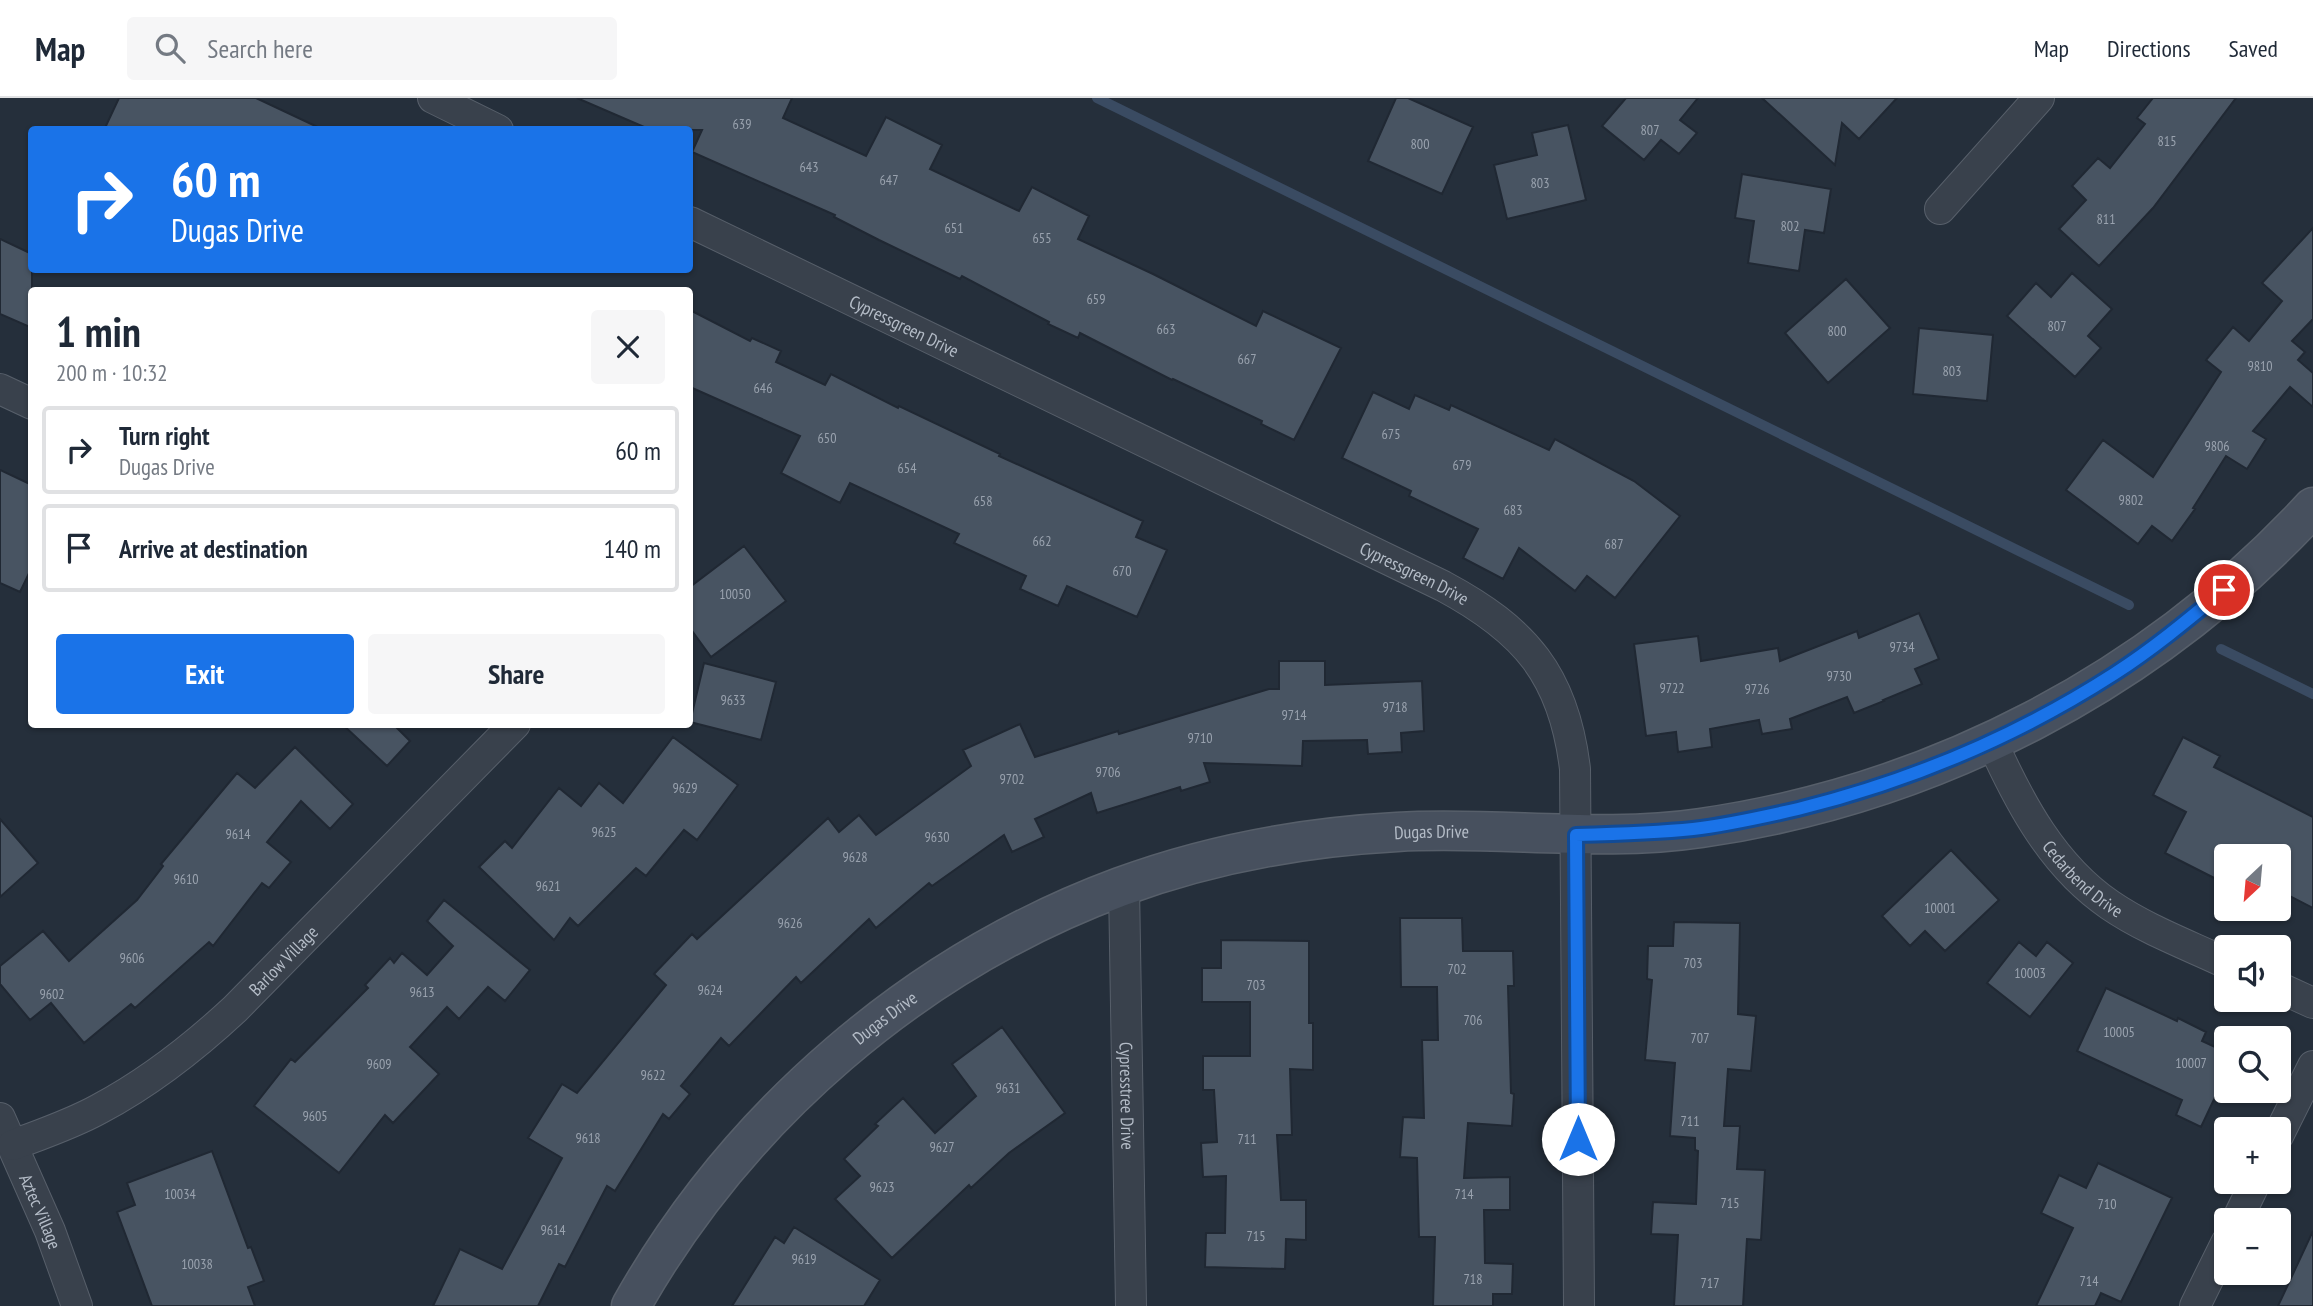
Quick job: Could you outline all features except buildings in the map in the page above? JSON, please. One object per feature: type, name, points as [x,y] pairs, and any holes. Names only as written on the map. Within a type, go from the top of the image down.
[{"type":"street","points":[[433,98],[490,126]]},
{"type":"street","points":[[1940,209],[2039,98]]},
{"type":"street","name":"Cypressgreen Drive","points":[[693,223],[1430,580],[1488,612],[1531,652],[1558,695],[1572,742],[1576,769],[1579,1306]]},
{"type":"street","points":[[0,388],[28,402]]},
{"type":"street","name":"Dugas Drive","points":[[631,1306],[685,1222],[749,1142],[783,1105],[867,1030],[955,968],[1082,902],[1176,869],[1309,841],[1395,832],[1576,835],[1696,829],[1778,813],[1909,776],[1992,742],[2115,674],[2161,641],[2245,572],[2287,535],[2313,507]]},
{"type":"street","name":"Barlow Village","points":[[13,1145],[99,1110],[148,1081],[193,1047],[235,1009],[511,728]]},
{"type":"street","name":"Cedarbend Drive","points":[[1992,742],[2024,808],[2040,833],[2094,893],[2133,919],[2214,957]]},
{"type":"street","name":"Cypresstree Drive","points":[[1124,886],[1131,1306]]},
{"type":"street","points":[[2291,993],[2313,1003]]},
{"type":"street","points":[[2288,1117],[2313,1066]]},
{"type":"street","name":"Aztec Village","points":[[0,1118],[50,1231],[77,1306]]},
{"type":"street","points":[[2195,1306],[2214,1267]]},
{"type":"waterway","points":[[1097,98],[2129,605]]},
{"type":"waterway","points":[[2221,649],[2313,694]]},
{"type":"route","points":[[1578,1139],[1576,835],[1696,829],[1738,822],[1823,803],[1943,764],[2021,727],[2115,674],[2224,590]]}]
